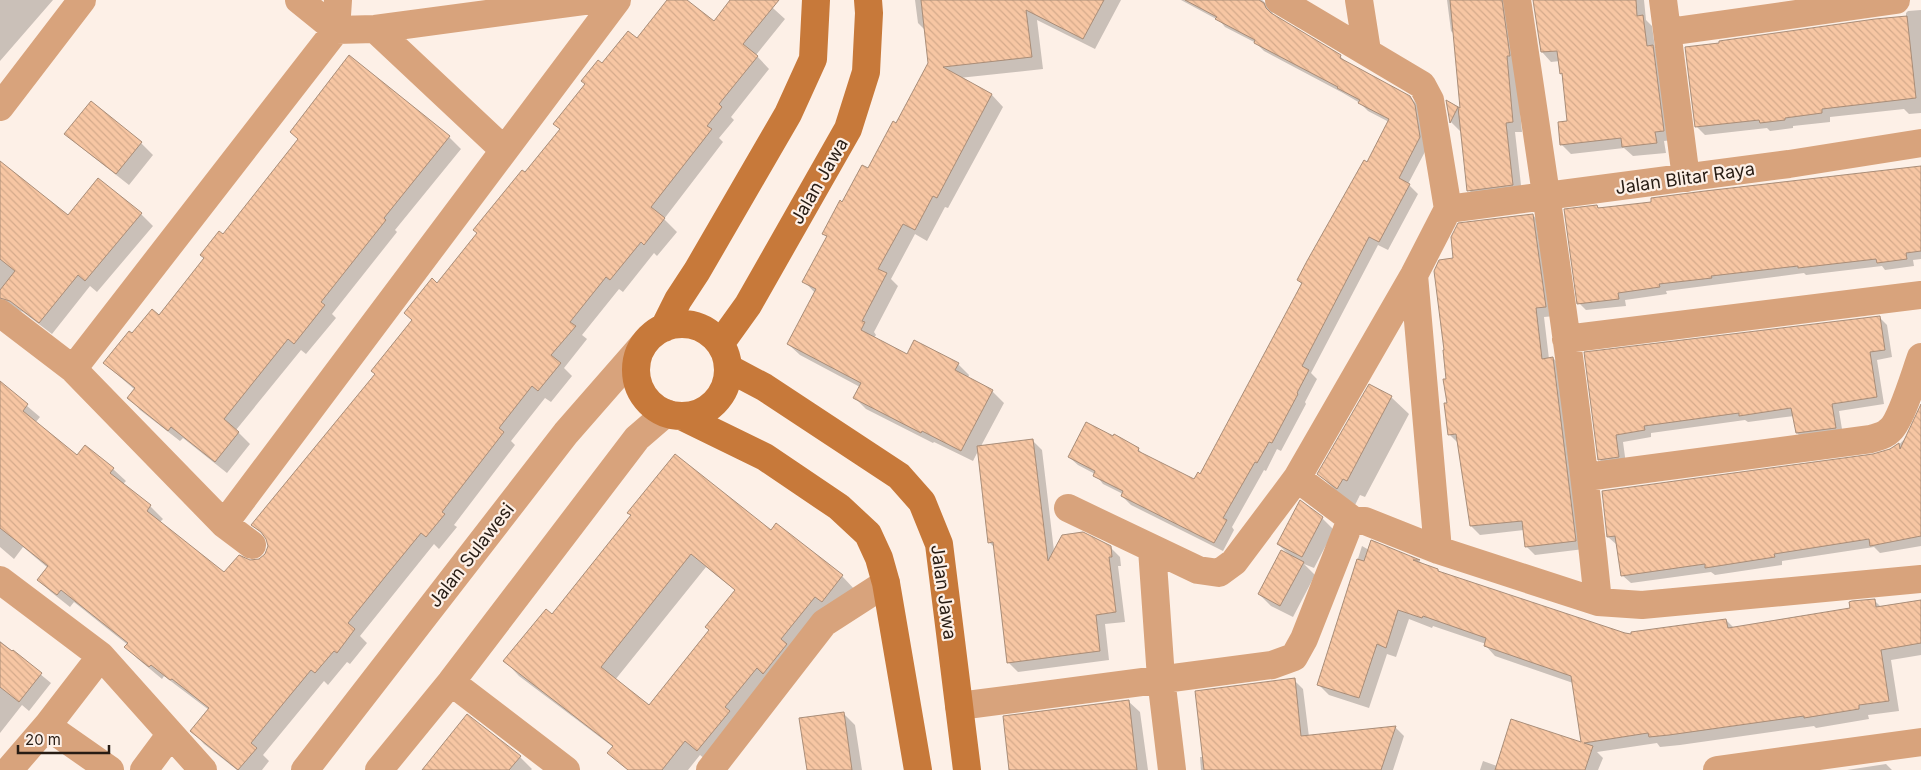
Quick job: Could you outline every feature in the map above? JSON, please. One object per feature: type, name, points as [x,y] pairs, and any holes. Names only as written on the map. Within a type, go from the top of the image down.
[{"type":"main road","points":[[664,328],[678,300],[697,271],[792,106],[813,59],[816,0]]},
{"type":"main road","name":"Jalan Jawa","points":[[868,0],[866,72],[848,129],[748,305],[724,356],[764,387],[899,476],[922,502],[939,544],[967,770]]},
{"type":"main road","points":[[674,414],[696,414],[709,407],[720,397],[726,384],[724,356],[705,330],[685,324],[664,328],[649,338],[643,345],[636,371],[638,384],[645,397],[654,406],[765,457],[839,507],[868,534],[879,558],[886,583],[918,770]]},
{"type":"street","points":[[0,107],[82,0]]},
{"type":"street","points":[[300,0],[336,30],[375,29],[591,0]]},
{"type":"street","points":[[73,369],[336,30],[338,0]]},
{"type":"street","points":[[224,524],[617,0]]},
{"type":"street","points":[[1068,508],[1198,570],[1219,573],[1234,562],[1298,478],[1414,275],[1448,209],[1430,100],[1422,85],[1279,0]]},
{"type":"street","points":[[1359,0],[1367,51]]},
{"type":"street","points":[[1517,0],[1586,477],[1598,602]]},
{"type":"street","points":[[1663,0],[1686,178]]},
{"type":"street","points":[[1668,32],[1896,0]]},
{"type":"street","points":[[375,29],[504,150]]},
{"type":"street","name":"Jalan Blitar Raya","points":[[1448,209],[1789,164],[1921,144]]},
{"type":"street","points":[[1414,275],[1438,550]]},
{"type":"street","points":[[1566,339],[1921,295]]},
{"type":"street","points":[[0,313],[73,369],[224,524],[252,545]]},
{"type":"street","name":"Jalan Sulawesi","points":[[305,770],[566,433],[643,345]]},
{"type":"street","points":[[1586,477],[1882,436],[1890,431],[1897,421],[1921,357]]},
{"type":"street","points":[[379,770],[451,682],[637,438],[674,414]]},
{"type":"street","points":[[1298,478],[1354,521],[1365,521],[1438,550],[1598,602],[1642,606],[1921,579]]},
{"type":"street","points":[[959,706],[1161,678],[1272,665],[1294,657],[1304,639],[1348,527],[1354,521]]},
{"type":"street","points":[[1152,549],[1161,678],[1172,770]]},
{"type":"street","points":[[0,580],[101,656],[203,770]]},
{"type":"street","points":[[710,770],[824,623],[886,583]]},
{"type":"street","points":[[9,770],[47,726],[101,656]]},
{"type":"street","points":[[451,682],[566,770]]},
{"type":"street","points":[[47,726],[110,770]]},
{"type":"street","points":[[144,770],[170,735]]},
{"type":"street","points":[[1717,770],[1921,742]]},
{"type":"building","points":[[667,0],[687,0],[714,21],[730,0],[779,0],[743,44],[758,56],[719,104],[722,107],[707,126],[712,129],[651,207],[665,218],[644,245],[641,242],[610,280],[606,277],[570,322],[576,326],[551,355],[561,363],[538,391],[532,386],[499,428],[504,432],[442,512],[445,514],[426,537],[421,533],[389,572],[348,623],[355,629],[337,653],[334,651],[315,673],[311,670],[251,743],[257,748],[238,770],[190,731],[209,708],[172,679],[170,680],[151,665],[149,667],[124,647],[128,643],[61,590],[57,595],[37,580],[48,566],[0,528],[0,381],[28,404],[23,411],[77,455],[85,445],[114,468],[110,473],[151,505],[147,511],[224,572],[239,555],[250,560],[259,559],[265,554],[268,546],[261,532],[251,525],[375,374],[371,371],[412,320],[404,313],[432,278],[437,283],[477,233],[473,230],[522,170],[525,172],[560,129],[553,124],[585,84],[581,81],[598,60],[602,63],[628,31],[637,38]]},
{"type":"building","points":[[921,0],[1104,0],[1083,39],[1026,10],[1032,57],[943,67],[992,94],[937,198],[933,196],[915,230],[903,224],[878,269],[887,273],[862,321],[865,322],[861,330],[907,354],[914,340],[959,363],[955,370],[993,390],[961,451],[853,398],[861,383],[787,344],[816,289],[802,282],[827,236],[822,234],[862,165],[868,168],[893,121],[896,123],[928,63]]},
{"type":"building","points":[[1185,0],[1259,0],[1264,3],[1271,13],[1341,55],[1340,58],[1410,96],[1415,105],[1420,137],[1399,178],[1410,184],[1379,242],[1369,237],[1302,366],[1309,370],[1298,394],[1272,443],[1269,442],[1257,463],[1255,462],[1223,518],[1227,520],[1214,543],[1121,496],[1123,491],[1093,476],[1095,471],[1068,457],[1086,422],[1113,436],[1114,434],[1139,448],[1138,451],[1194,479],[1198,472],[1200,474],[1302,283],[1297,280],[1307,261],[1364,160],[1367,162],[1389,119],[1358,103],[1360,100],[1338,87],[1254,43],[1255,40],[1215,19],[1217,17]]},
{"type":"building","points":[[1450,0],[1502,0],[1510,56],[1507,56],[1513,122],[1506,123],[1513,185],[1467,191],[1458,107],[1450,123],[1446,100],[1460,108]]},
{"type":"building","points":[[1533,0],[1636,0],[1637,16],[1643,15],[1647,46],[1653,45],[1664,131],[1655,132],[1657,143],[1622,147],[1621,138],[1560,145],[1558,122],[1567,121],[1562,73],[1560,74],[1557,51],[1541,52]]},
{"type":"building","points":[[1907,16],[1916,98],[1822,109],[1822,113],[1785,118],[1785,120],[1760,123],[1759,120],[1695,127],[1685,47]]},
{"type":"building","points":[[349,55],[450,136],[384,218],[386,220],[321,302],[325,305],[294,344],[288,339],[224,419],[239,432],[215,462],[171,427],[168,431],[127,398],[135,388],[103,363],[129,331],[132,333],[152,309],[159,315],[204,258],[200,255],[219,231],[223,234],[298,139],[290,132]]},
{"type":"building","points":[[91,101],[142,142],[116,174],[64,134]]},
{"type":"building","points":[[0,161],[68,215],[98,178],[142,213],[85,281],[78,275],[39,323],[10,301],[0,298],[0,290],[15,271],[0,259]]},
{"type":"building","points":[[1921,166],[1921,251],[1906,253],[1907,259],[1877,263],[1876,259],[1711,276],[1712,278],[1659,284],[1660,287],[1618,293],[1619,299],[1577,304],[1564,209],[1597,205],[1598,208],[1651,202],[1651,198]]},
{"type":"building","points":[[1533,214],[1546,307],[1536,308],[1542,359],[1553,357],[1576,541],[1525,547],[1522,521],[1470,526],[1456,434],[1448,435],[1444,403],[1447,403],[1443,379],[1446,379],[1444,350],[1434,271],[1439,260],[1453,258],[1451,237],[1458,223]]},
{"type":"building","points":[[1880,316],[1885,350],[1870,352],[1877,397],[1832,404],[1836,428],[1796,433],[1791,408],[1739,416],[1739,413],[1644,426],[1645,430],[1616,435],[1619,457],[1598,460],[1584,352]]},
{"type":"building","points":[[1369,384],[1392,396],[1347,481],[1343,479],[1337,489],[1317,474]]},
{"type":"building","points":[[1921,404],[1921,536],[1870,546],[1869,539],[1774,554],[1775,557],[1705,568],[1705,564],[1621,576],[1615,536],[1607,537],[1602,491],[1873,454],[1890,449],[1899,443],[1900,449]]},
{"type":"building","points":[[1033,439],[1048,561],[1062,535],[1083,532],[1111,546],[1112,557],[1109,557],[1116,612],[1096,615],[1100,651],[1007,663],[993,542],[988,543],[977,446]]},
{"type":"building","points":[[675,454],[771,530],[776,523],[843,575],[822,602],[815,597],[781,639],[787,644],[763,674],[757,668],[725,707],[730,711],[697,751],[685,741],[662,770],[628,770],[607,753],[613,746],[503,661],[546,609],[552,614],[631,515],[627,513]],"holes":[[[691,554],[735,590],[705,627],[709,630],[649,705],[601,667]]]},
{"type":"building","points":[[1300,500],[1323,517],[1302,557],[1277,544]]},
{"type":"building","points":[[1371,540],[1420,560],[1413,560],[1438,569],[1438,571],[1625,633],[1631,634],[1631,632],[1726,619],[1728,628],[1850,608],[1849,602],[1852,601],[1875,599],[1876,607],[1921,600],[1921,643],[1881,650],[1889,701],[1859,705],[1859,709],[1804,718],[1804,716],[1649,737],[1648,733],[1584,743],[1593,746],[1585,770],[1495,770],[1511,719],[1581,742],[1571,676],[1484,646],[1486,638],[1423,616],[1422,618],[1398,610],[1386,648],[1377,644],[1359,698],[1317,685],[1357,559],[1364,561]]},
{"type":"building","points":[[1281,550],[1304,562],[1280,606],[1258,594]]},
{"type":"building","points":[[0,642],[42,673],[19,702],[0,687]]},
{"type":"building","points":[[1295,678],[1301,736],[1396,726],[1381,770],[1204,770],[1195,691]]},
{"type":"building","points":[[1129,700],[1137,770],[1009,770],[1003,716]]},
{"type":"building","points":[[844,712],[852,770],[807,770],[799,718]]},
{"type":"building","points":[[467,714],[521,756],[509,770],[422,770]]}]
